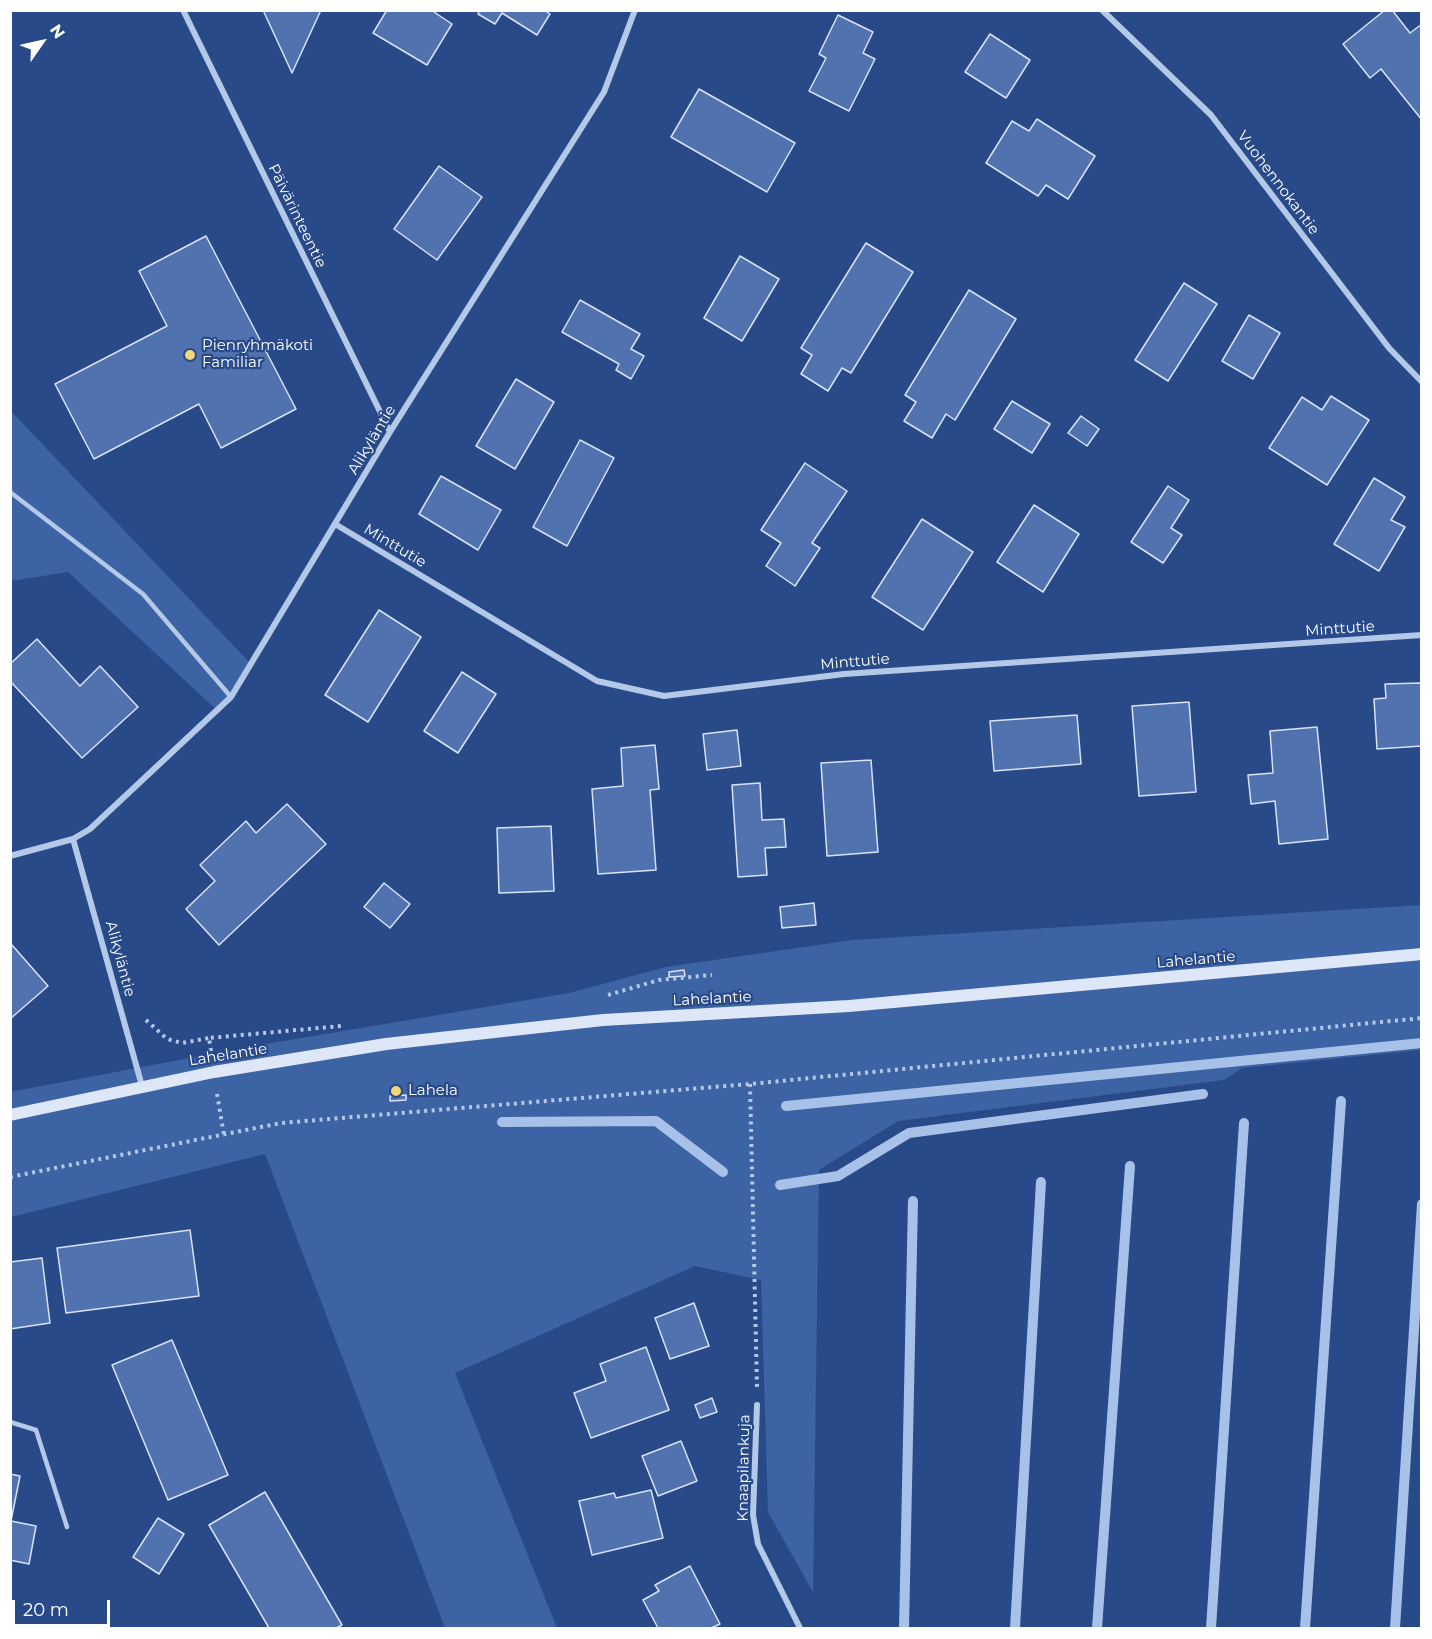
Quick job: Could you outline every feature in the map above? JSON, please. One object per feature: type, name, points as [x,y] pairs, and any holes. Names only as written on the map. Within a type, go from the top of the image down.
[{"type":"main road","name":"Lahelantie","points":[[10,1115],[141,1086],[386,1044],[603,1020],[849,1006],[1422,954]]},
{"type":"street","name":"Päivärinteentie","points":[[183,10],[390,432]]},
{"type":"street","name":"Alikyläntie","points":[[10,856],[73,839],[90,829],[231,697],[390,432],[604,92],[635,10]]},
{"type":"street","name":"Vuohennokantie","points":[[1102,10],[1211,115],[1389,348],[1422,382]]},
{"type":"street","name":"Minttutie","points":[[335,524],[597,681],[664,696],[844,674],[1422,635]]},
{"type":"street","name":"Alikyläntie","points":[[73,839],[141,1086]]},
{"type":"street","name":"Knaapilankuja","points":[[757,1406],[753,1515],[758,1544],[800,1629]]},
{"type":"lane","points":[[10,492],[143,594],[231,697]]},
{"type":"lane","points":[[10,1422],[36,1430],[67,1527]]},
{"type":"path","points":[[143,1016],[156,1033],[167,1039],[182,1043],[209,1038]]},
{"type":"path","points":[[10,1177],[281,1123],[750,1084],[1422,1018]]},
{"type":"path","points":[[750,1084],[757,1406]]},
{"type":"shaded area","points":[[10,410],[251,664],[220,713],[68,572],[11,581]]},
{"type":"shaded area","points":[[1421,905],[1421,1050],[1242,1068],[1224,1080],[898,1121],[819,1170],[813,1592],[768,1512],[761,1280],[695,1266],[455,1373],[557,1628],[445,1628],[265,1154],[11,1217],[10,1092],[248,1047],[569,993],[666,967],[852,940]]},
{"type":"building","points":[[263,10],[321,10],[292,73]]},
{"type":"building","points":[[387,10],[431,10],[452,24],[427,65],[373,33]]},
{"type":"building","points":[[480,10],[544,10],[550,14],[537,35],[502,13],[495,24],[478,14]]},
{"type":"building","points":[[1385,10],[1392,10],[1410,33],[1422,24],[1422,120],[1381,69],[1370,78],[1343,44]]},
{"type":"building","points":[[838,15],[873,32],[863,53],[875,59],[849,111],[809,91],[826,58],[819,54]]},
{"type":"building","points":[[990,34],[1030,60],[1006,98],[965,72]]},
{"type":"building","points":[[699,89],[795,143],[767,192],[671,137]]},
{"type":"building","points":[[1037,119],[1095,156],[1068,199],[1046,185],[1038,196],[986,163],[1012,121],[1029,131]]},
{"type":"building","points":[[439,166],[482,197],[437,260],[394,229]]},
{"type":"building","name":"Pienryhmäkoti Familiar","points":[[206,236],[296,409],[221,448],[199,404],[94,459],[55,384],[167,326],[139,271]]},
{"type":"building","points":[[866,243],[913,272],[851,373],[842,368],[828,391],[801,374],[812,355],[801,348]]},
{"type":"building","points":[[740,256],[779,279],[742,341],[704,318]]},
{"type":"building","points":[[1184,283],[1217,304],[1168,381],[1135,360]]},
{"type":"building","points":[[969,290],[1016,319],[955,420],[946,414],[932,438],[904,421],[916,402],[905,395]]},
{"type":"building","points":[[580,300],[640,334],[631,349],[644,356],[631,379],[616,370],[619,364],[562,332]]},
{"type":"building","points":[[1249,315],[1280,333],[1253,379],[1222,361]]},
{"type":"building","points":[[516,379],[554,402],[515,469],[476,446]]},
{"type":"building","points":[[1331,396],[1369,420],[1327,485],[1269,448],[1302,397],[1322,410]]},
{"type":"building","points":[[1012,401],[1050,424],[1032,453],[994,429]]},
{"type":"building","points":[[1081,416],[1099,429],[1087,446],[1068,433]]},
{"type":"building","points":[[580,440],[614,458],[567,546],[533,527]]},
{"type":"building","points":[[805,463],[847,491],[812,543],[820,548],[795,586],[766,566],[781,543],[761,530]]},
{"type":"building","points":[[441,476],[501,510],[478,550],[419,514]]},
{"type":"building","points":[[1374,478],[1405,497],[1391,520],[1405,527],[1379,571],[1334,544]]},
{"type":"building","points":[[1168,486],[1189,500],[1171,528],[1182,535],[1163,563],[1131,542]]},
{"type":"building","points":[[1034,505],[1079,534],[1043,592],[997,562]]},
{"type":"building","points":[[922,519],[973,552],[923,630],[872,597]]},
{"type":"building","points":[[379,610],[421,637],[368,722],[325,695]]},
{"type":"building","points":[[37,639],[80,686],[100,666],[138,707],[82,758],[10,681],[10,664]]},
{"type":"building","points":[[462,672],[496,694],[458,753],[424,731]]},
{"type":"building","points":[[1421,683],[1422,746],[1377,749],[1374,699],[1386,698],[1385,684]]},
{"type":"building","points":[[1189,702],[1196,792],[1139,796],[1132,706]]},
{"type":"building","points":[[1077,715],[1081,764],[994,771],[990,721]]},
{"type":"building","points":[[1317,727],[1328,839],[1279,844],[1275,801],[1251,804],[1248,775],[1273,773],[1270,731]]},
{"type":"building","points":[[737,730],[741,766],[707,770],[703,734]]},
{"type":"building","points":[[655,745],[659,789],[650,790],[656,870],[598,874],[592,789],[623,786],[621,748]]},
{"type":"building","points":[[871,760],[878,852],[827,856],[821,763]]},
{"type":"building","points":[[760,783],[762,820],[784,819],[786,847],[765,848],[767,875],[738,877],[732,785]]},
{"type":"building","points":[[287,804],[326,844],[219,945],[186,909],[215,881],[200,865],[246,821],[256,833]]},
{"type":"building","points":[[551,826],[554,891],[499,893],[497,828]]},
{"type":"building","points":[[384,883],[410,904],[390,928],[364,907]]},
{"type":"building","points":[[814,903],[816,925],[782,928],[780,907]]},
{"type":"building","points":[[12,945],[48,986],[10,1019],[10,946]]},
{"type":"building","points":[[684,970],[685,976],[669,977],[669,972]]},
{"type":"building","points":[[406,1095],[406,1100],[390,1101],[390,1096]]},
{"type":"building","points":[[190,1230],[199,1296],[66,1313],[57,1248]]},
{"type":"building","points":[[42,1258],[50,1323],[10,1329],[10,1262]]},
{"type":"building","points":[[694,1303],[709,1346],[670,1359],[655,1318]]},
{"type":"building","points":[[172,1340],[228,1475],[168,1500],[112,1365]]},
{"type":"building","points":[[646,1347],[669,1410],[591,1438],[574,1393],[606,1381],[600,1364]]},
{"type":"building","points":[[712,1398],[717,1412],[700,1418],[695,1405]]},
{"type":"building","points":[[681,1441],[697,1481],[658,1496],[642,1456]]},
{"type":"building","points":[[10,1474],[20,1476],[11,1521],[36,1526],[29,1564],[10,1560]]},
{"type":"building","points":[[651,1490],[663,1538],[592,1555],[579,1501],[614,1493],[616,1498]]},
{"type":"building","points":[[265,1492],[342,1625],[336,1628],[269,1628],[209,1525]]},
{"type":"building","points":[[158,1518],[184,1534],[159,1574],[133,1557]]},
{"type":"building","points":[[690,1566],[720,1624],[711,1628],[658,1628],[643,1600],[659,1591],[655,1585]]},
{"type":"waterway","points":[[786,1106],[1422,1043]]},
{"type":"waterway","points":[[780,1185],[838,1176],[909,1133],[1203,1094]]},
{"type":"waterway","points":[[1305,1628],[1341,1101]]},
{"type":"waterway","points":[[502,1122],[656,1121],[723,1172]]},
{"type":"waterway","points":[[1211,1628],[1244,1123]]},
{"type":"waterway","points":[[1097,1628],[1130,1166]]},
{"type":"waterway","points":[[1015,1628],[1041,1182]]},
{"type":"waterway","points":[[904,1628],[913,1201]]},
{"type":"waterway","points":[[1395,1628],[1422,1204]]},
{"type":"place","name":"Pienryhmäkoti Familiar","points":[[190,355]]},
{"type":"place","name":"Lahela","points":[[396,1091]]}]
